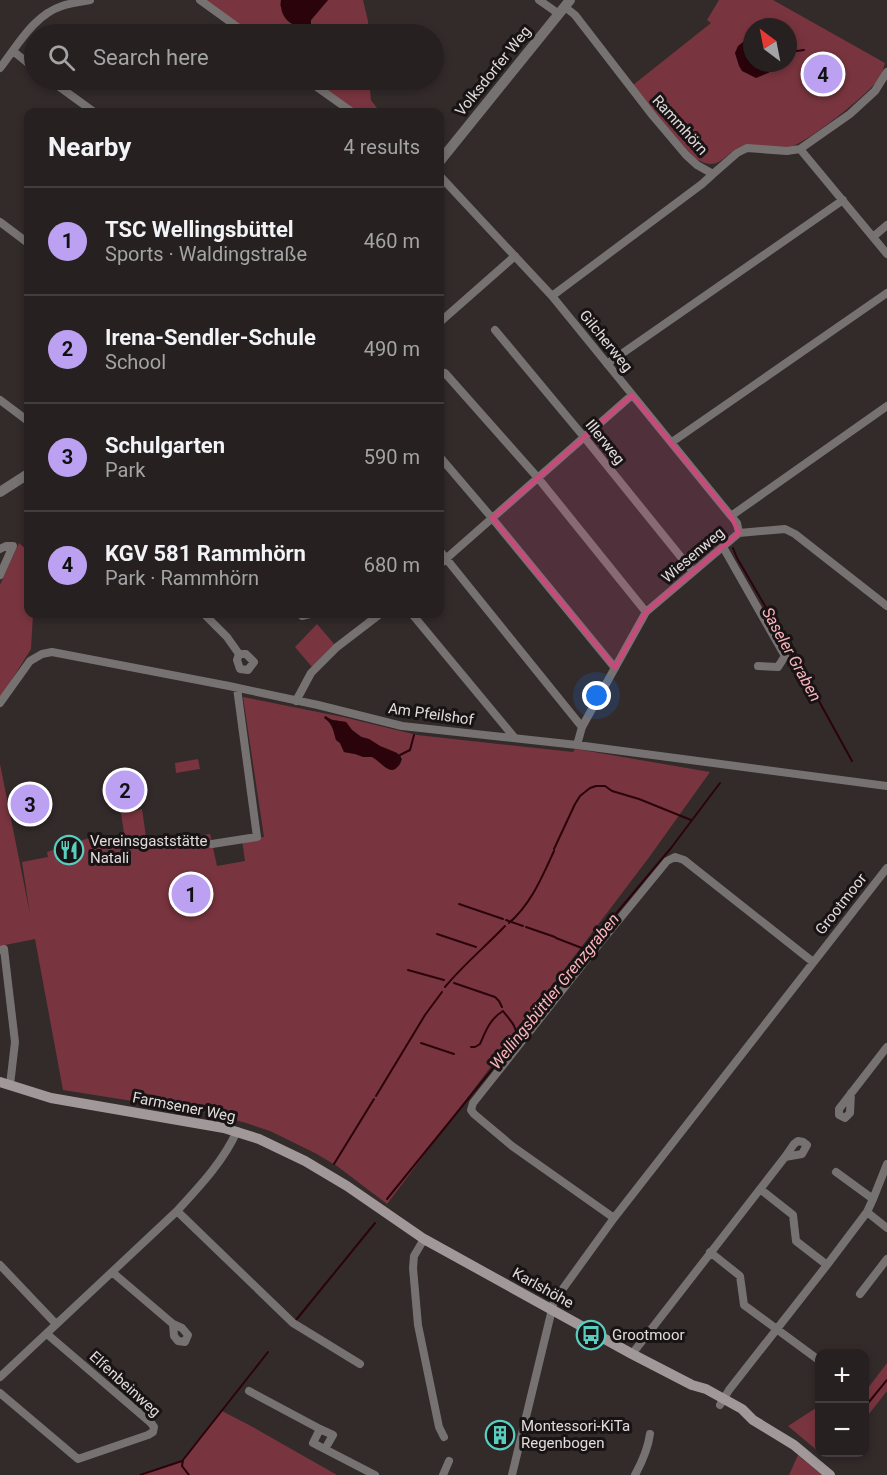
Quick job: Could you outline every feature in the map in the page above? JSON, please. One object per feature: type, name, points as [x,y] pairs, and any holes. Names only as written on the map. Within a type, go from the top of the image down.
[{"type":"main road","name":"Farmsener Weg","points":[[5,1083],[58,1099],[237,1131],[305,1161],[347,1186],[382,1211]]},
{"type":"main road","name":"Karlshöhe","points":[[382,1211],[424,1239],[692,1385],[703,1395],[722,1401],[739,1415],[753,1420],[794,1445],[830,1475]]},
{"type":"street","points":[[34,24],[45,14],[62,6],[90,0]]},
{"type":"street","points":[[200,0],[233,24]]},
{"type":"street","name":"Rammhörn","points":[[539,0],[564,7],[575,15],[653,116],[697,165],[713,174],[737,153],[747,148],[800,149]]},
{"type":"street","name":"Volksdorfer Weg","points":[[444,156],[564,7]]},
{"type":"street","points":[[0,68],[24,37]]},
{"type":"street","points":[[13,51],[24,60]]},
{"type":"street","points":[[887,72],[874,91],[850,114],[800,149],[887,254]]},
{"type":"street","points":[[64,90],[88,108]]},
{"type":"street","points":[[321,90],[346,108]]},
{"type":"street","points":[[552,296],[713,174]]},
{"type":"street","name":"Gilcherweg","points":[[444,180],[552,296],[732,516],[737,523],[739,533]]},
{"type":"street","points":[[607,364],[843,200]]},
{"type":"street","points":[[0,222],[24,240]]},
{"type":"street","points":[[873,237],[887,225]]},
{"type":"street","points":[[444,318],[514,256]]},
{"type":"street","points":[[672,442],[887,293]]},
{"type":"street","name":"Illerweg","points":[[495,330],[693,572]]},
{"type":"street","points":[[445,373],[538,478],[646,612]]},
{"type":"street","points":[[444,560],[632,395]]},
{"type":"street","points":[[0,400],[24,418]]},
{"type":"street","points":[[732,516],[887,406]]},
{"type":"street","points":[[444,462],[615,668]]},
{"type":"street","points":[[0,492],[24,477]]},
{"type":"street","name":"Wiesenweg","points":[[577,745],[582,727],[646,612],[739,533],[785,530],[795,534],[887,606]]},
{"type":"street","points":[[0,549],[13,546],[1,568]]},
{"type":"street","points":[[723,547],[785,656],[778,667],[758,666]]},
{"type":"street","points":[[444,562],[582,727]]},
{"type":"street","points":[[208,618],[227,637],[239,654]]},
{"type":"street","points":[[296,700],[311,673],[338,647],[375,618]]},
{"type":"street","points":[[415,618],[514,737]]},
{"type":"street","name":"Am Pfeilshof","points":[[0,703],[30,661],[42,654],[52,652],[296,700],[402,726],[514,737],[887,786]]},
{"type":"street","points":[[212,844],[257,837],[237,688]]},
{"type":"street","points":[[615,1218],[512,1146],[474,1114],[471,1110],[473,1103],[667,861],[675,857],[684,860],[813,962]]},
{"type":"street","name":"Grootmoor","points":[[512,1475],[554,1301],[615,1218],[887,867]]},
{"type":"street","points":[[0,950],[4,949],[15,1042],[5,1083]]},
{"type":"street","points":[[851,1093],[887,1047]]},
{"type":"street","points":[[0,1377],[177,1211],[200,1186],[229,1147],[237,1131]]},
{"type":"street","points":[[632,1354],[785,1157]]},
{"type":"street","points":[[722,1401],[867,1212],[887,1164]]},
{"type":"street","points":[[836,1172],[873,1199]]},
{"type":"street","points":[[760,1189],[793,1215],[796,1241],[827,1265]]},
{"type":"street","points":[[177,1211],[293,1323],[360,1364]]},
{"type":"street","points":[[867,1212],[887,1228]]},
{"type":"street","points":[[424,1239],[414,1256],[413,1268],[418,1325],[439,1427],[444,1437]]},
{"type":"street","points":[[710,1252],[740,1276],[744,1305],[815,1361]]},
{"type":"street","points":[[860,1294],[887,1259]]},
{"type":"street","points":[[0,1265],[57,1324]]},
{"type":"street","points":[[112,1272],[173,1324]]},
{"type":"street","name":"Elfenbeinweg","points":[[0,1394],[78,1459],[153,1432],[154,1427],[151,1423],[47,1334]]},
{"type":"street","points":[[249,1391],[333,1435],[325,1449]]},
{"type":"street","points":[[320,1429],[313,1443],[375,1475]]},
{"type":"street","points":[[635,1475],[644,1457],[650,1434]]},
{"type":"street","points":[[443,1475],[450,1461]]},
{"type":"highlighted area","points":[[632,395],[731,516],[739,533],[646,612],[615,668],[492,518]]},
{"type":"shaded area","points":[[205,0],[281,0],[280,6],[311,20],[328,0],[363,0],[368,24],[237,24]]},
{"type":"shaded area","points":[[281,0],[328,0],[311,20],[311,24],[293,24],[288,21],[281,6]]},
{"type":"shaded area","points":[[719,0],[773,0],[885,63],[879,78],[872,87],[836,118],[798,144],[784,148],[746,145],[717,163],[707,164],[690,155],[682,147],[633,85],[711,23],[707,20]]},
{"type":"shaded area","points":[[743,42],[743,72],[735,53]]},
{"type":"shaded area","points":[[744,72],[769,72],[768,73],[756,78]]},
{"type":"shaded area","points":[[324,90],[370,90],[371,100],[377,108],[349,108]]},
{"type":"shaded area","points":[[19,543],[24,547],[24,618],[33,618],[31,649],[1,697],[0,696],[0,585]]},
{"type":"shaded area","points":[[317,624],[335,645],[312,667],[295,647]]},
{"type":"shaded area","points":[[243,697],[417,735],[573,752],[575,749],[710,772],[650,856],[387,1204],[337,1166],[270,1131],[208,1113],[63,1090],[35,939],[0,946],[0,764],[30,914],[22,862],[48,857],[47,852],[89,838],[93,848],[129,843],[130,846],[210,834],[217,866],[245,861],[242,840],[264,837]],"holes":[[[326,716],[329,719],[346,722],[362,737],[397,753],[401,756],[399,766],[385,767],[372,757],[344,752]]]},
{"type":"shaded area","points":[[325,716],[332,720],[346,722],[361,737],[397,753],[402,759],[399,766],[392,770],[388,769],[372,757],[344,752],[336,740],[331,725],[324,718]]},
{"type":"shaded area","points":[[198,759],[200,769],[176,773],[175,763]]},
{"type":"shaded area","points":[[142,809],[146,837],[125,840],[121,813]]},
{"type":"shaded area","points":[[887,1363],[887,1391],[869,1414],[869,1387]]},
{"type":"shaded area","points":[[815,1409],[815,1449],[788,1426]]},
{"type":"shaded area","points":[[222,1411],[337,1475],[137,1475],[183,1460]]},
{"type":"shaded area","points":[[798,1455],[822,1475],[789,1475]]},
{"type":"waterway","points":[[797,51],[804,50]]},
{"type":"waterway","name":"Saseler Graben","points":[[733,548],[852,761]]},
{"type":"waterway","points":[[400,755],[410,750],[414,735]]},
{"type":"waterway","name":"Wellingsbüttler Grenzgraben","points":[[387,1199],[671,848],[720,783]]},
{"type":"waterway","points":[[554,849],[580,796],[596,786],[605,786],[612,791],[691,820]]},
{"type":"waterway","points":[[509,923],[530,899],[554,851]]},
{"type":"waterway","points":[[459,904],[503,919]]},
{"type":"waterway","points":[[506,920],[523,926]]},
{"type":"waterway","points":[[445,987],[505,926]]},
{"type":"waterway","points":[[526,927],[555,937]]},
{"type":"waterway","points":[[437,934],[476,947]]},
{"type":"waterway","points":[[556,938],[587,950]]},
{"type":"waterway","points":[[408,970],[444,980]]},
{"type":"waterway","points":[[454,983],[495,997],[502,1007]]},
{"type":"waterway","points":[[376,1096],[425,1015],[442,992]]},
{"type":"waterway","points":[[503,1011],[514,1025],[518,1036]]},
{"type":"waterway","points":[[471,1047],[480,1044],[492,1021],[503,1011]]},
{"type":"waterway","points":[[421,1043],[454,1054]]},
{"type":"waterway","points":[[334,1164],[374,1099]]},
{"type":"waterway","name":"Wellingsbüttler Grenzgraben","points":[[296,1320],[375,1223]]},
{"type":"waterway","name":"Wellingsbüttler Grenzgraben","points":[[189,1475],[182,1466],[183,1460],[268,1352]]},
{"type":"waterway","points":[[868,1403],[887,1380]]},
{"type":"waterway","points":[[140,1475],[182,1461]]},
{"type":"place","name":"KGV 581 Rammhörn","points":[[823,74]]},
{"type":"place","name":"Irena-Sendler-Schule","points":[[125,790]]},
{"type":"place","name":"Schulgarten","points":[[30,804]]},
{"type":"place","name":"Vereinsgaststätte Natali","points":[[69,850]]},
{"type":"place","name":"TSC Wellingsbüttel","points":[[191,894]]},
{"type":"place","name":"Grootmoor","points":[[591,1335]]},
{"type":"place","name":"Montessori-KiTa Regenbogen","points":[[500,1435]]}]
